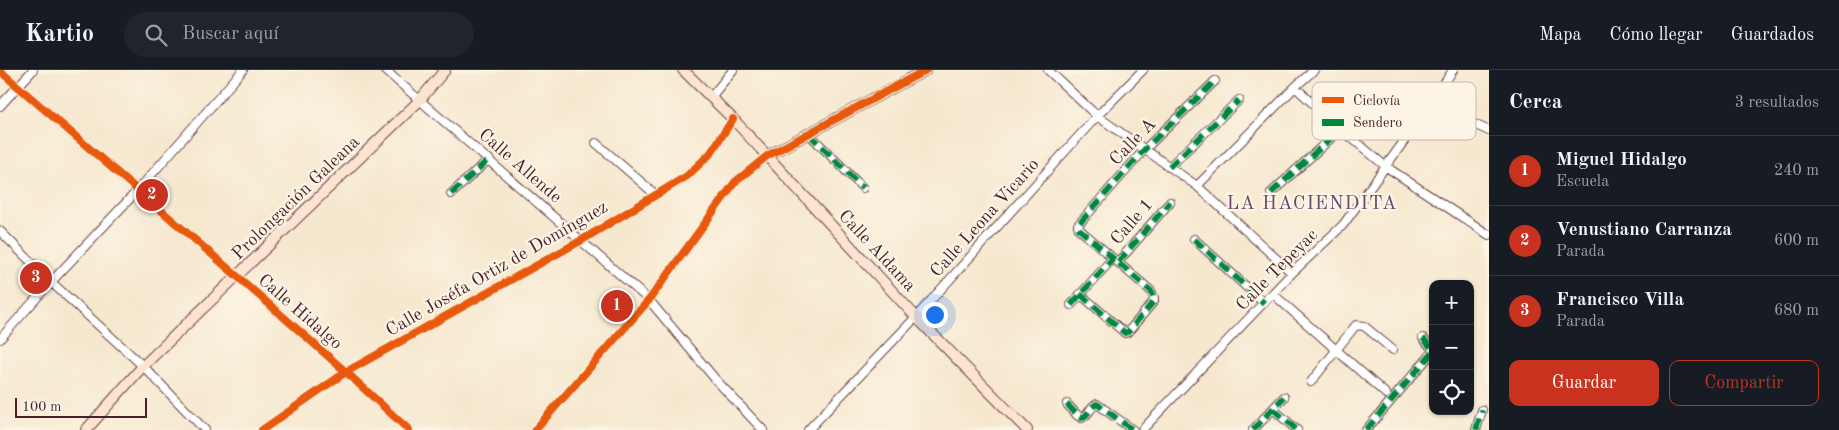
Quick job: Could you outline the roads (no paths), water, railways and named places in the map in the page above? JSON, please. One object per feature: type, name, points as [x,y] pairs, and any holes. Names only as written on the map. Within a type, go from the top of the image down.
[{"type":"street","points":[[0,106],[33,70]]},
{"type":"street","points":[[0,339],[138,190],[242,70]]},
{"type":"street","name":"Calle Allende","points":[[385,70],[649,300],[716,380],[763,430]]},
{"type":"street","name":"Prolongación Galeana","points":[[86,430],[143,366],[420,101],[445,70]]},
{"type":"street","name":"Calle Aldama","points":[[683,70],[733,119],[916,317],[1027,430]]},
{"type":"street","points":[[711,97],[733,70]]},
{"type":"street","points":[[535,430],[649,300],[735,182],[767,156],[926,70]]},
{"type":"street","points":[[1048,70],[1097,116],[1197,186],[1292,273]]},
{"type":"street","name":"Calle Leona Vicario","points":[[808,430],[916,317],[1097,116],[1143,70]]},
{"type":"street","points":[[1197,186],[1314,70]]},
{"type":"street","name":"Calle Tepeyac","points":[[1445,82],[1453,70]]},
{"type":"street","name":"Calle Hidalgo","points":[[0,71],[238,277],[409,430]]},
{"type":"street","name":"Calle A","points":[[1115,260],[1078,227],[1079,222],[1144,150],[1215,82]]},
{"type":"street","points":[[1295,87],[1312,103]]},
{"type":"street","points":[[1169,167],[1239,100]]},
{"type":"street","name":"Calle Joséfa Ortiz de Domínguez","points":[[262,430],[346,372],[582,240],[687,176],[710,154],[733,119]]},
{"type":"street","points":[[1476,125],[1489,131]]},
{"type":"street","points":[[809,134],[863,188]]},
{"type":"street","points":[[1271,193],[1329,140]]},
{"type":"street","points":[[1354,140],[1385,166],[1489,235]]},
{"type":"street","name":"Calle Tepeyac","points":[[1142,430],[1292,273],[1343,225],[1404,140]]},
{"type":"street","points":[[596,143],[656,194]]},
{"type":"street","points":[[451,194],[489,159]]},
{"type":"street","name":"Calle 1","points":[[1071,305],[1170,202]]},
{"type":"street","points":[[0,231],[51,282],[143,366],[205,430]]},
{"type":"street","points":[[1194,239],[1264,303]]},
{"type":"street","points":[[1080,294],[1125,333],[1128,332],[1152,304],[1154,298],[1151,291],[1115,260]]},
{"type":"street","points":[[1273,294],[1386,394]]},
{"type":"street","points":[[1311,382],[1358,324],[1364,326],[1393,350]]},
{"type":"street","points":[[1366,430],[1431,354],[1431,347],[1422,338]]},
{"type":"street","points":[[1253,430],[1284,397]]},
{"type":"street","points":[[1067,404],[1082,418],[1096,404],[1133,430]]},
{"type":"street","points":[[1273,409],[1297,430]]},
{"type":"street","points":[[1471,430],[1477,426],[1482,410]]},
{"type":"place","name":"Venustiano Carranza","points":[[152,195]]},
{"type":"place","name":"Francisco Villa","points":[[36,278]]},
{"type":"place","name":"Miguel Hidalgo","points":[[617,306]]},
{"type":"district","name":"LA HACIENDITA","points":[[1312,204]]}]
